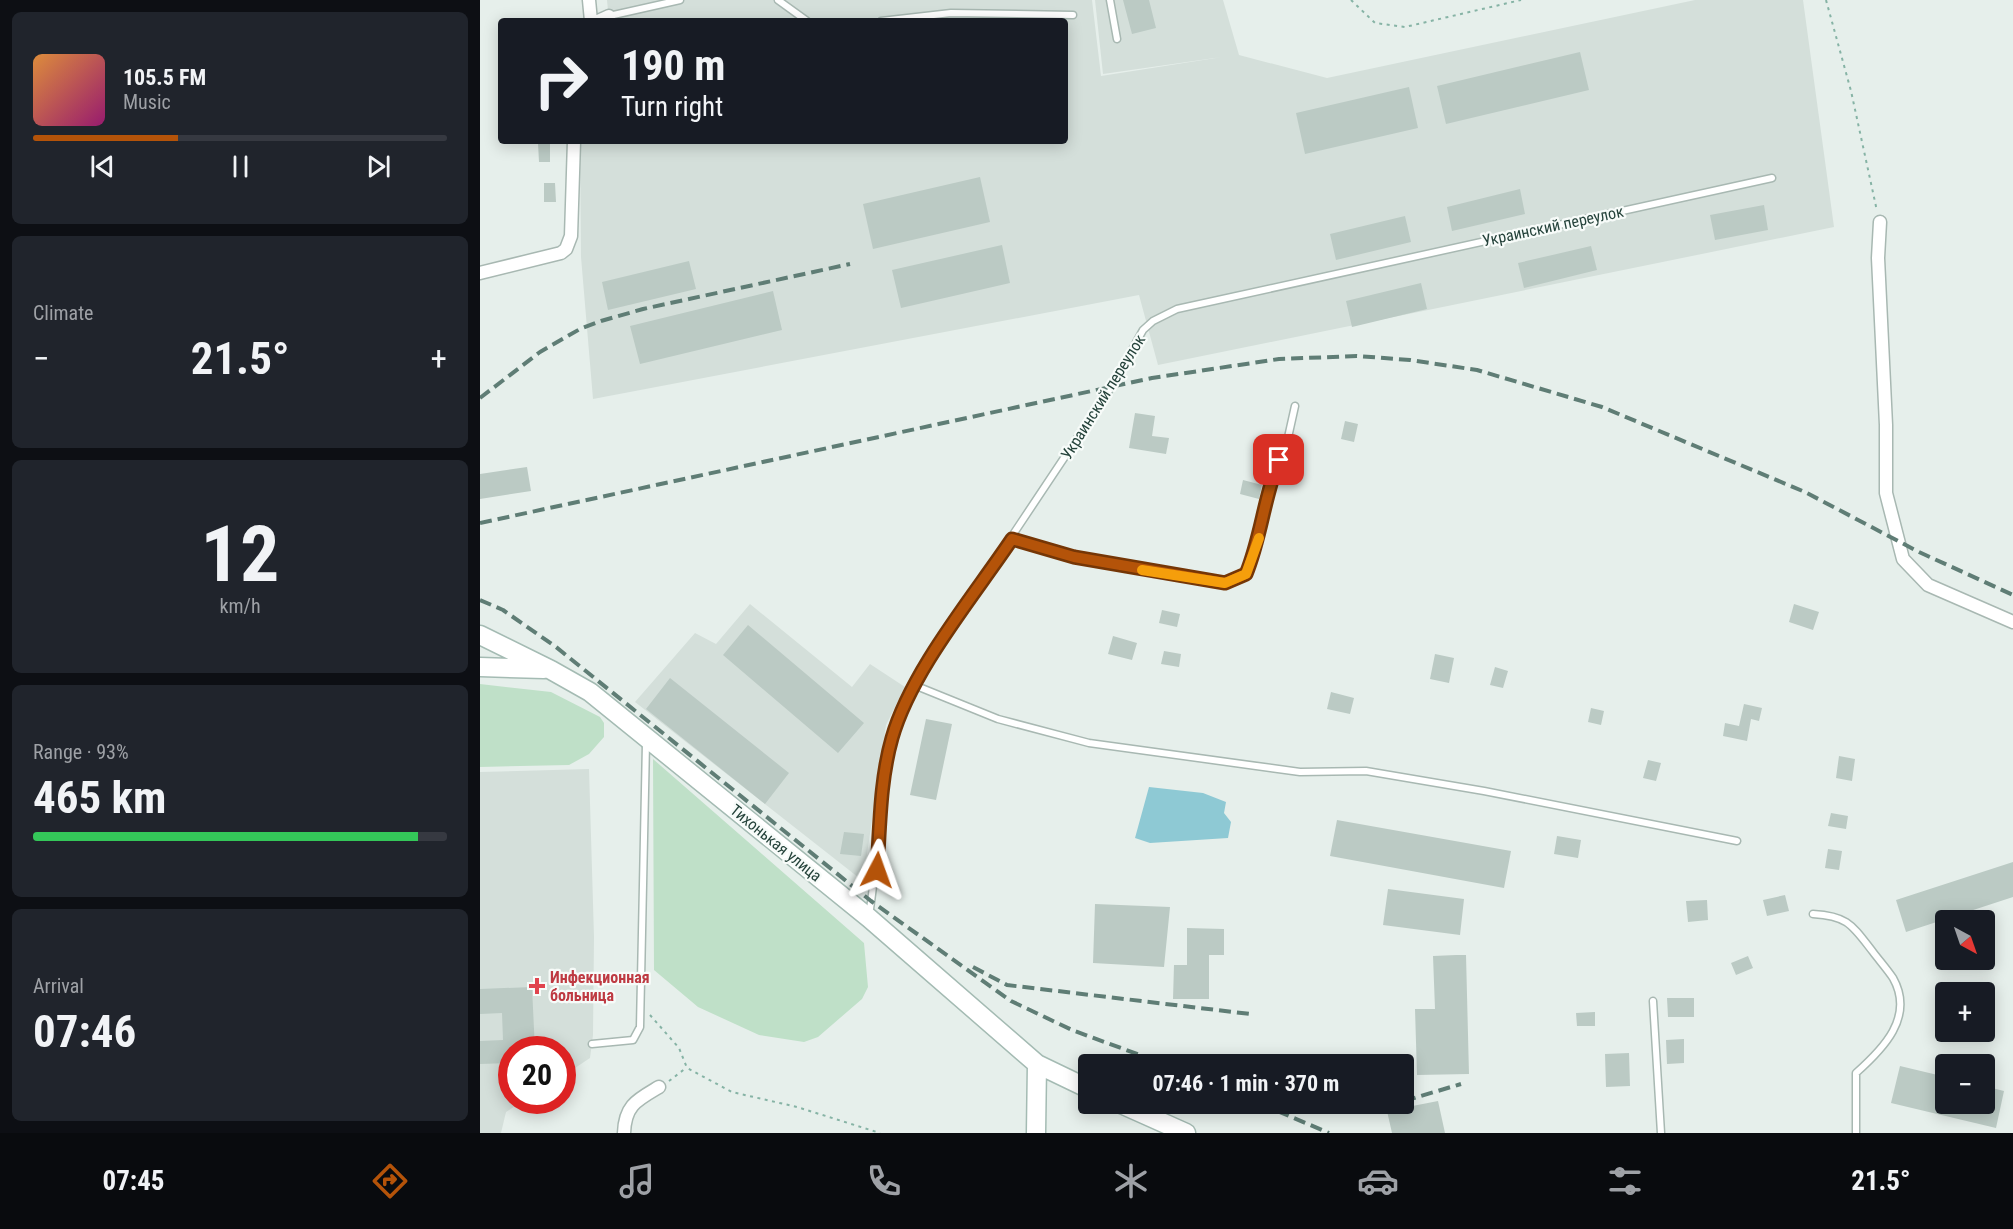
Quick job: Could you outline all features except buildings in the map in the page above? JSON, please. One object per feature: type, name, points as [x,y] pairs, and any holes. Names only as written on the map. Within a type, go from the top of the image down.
[{"type":"street","points":[[589,0],[591,18]]},
{"type":"street","points":[[480,273],[561,253],[566,249],[571,236],[574,144]]},
{"type":"street","points":[[1880,222],[1878,258],[1886,425],[1886,493],[1903,559],[1929,585],[2013,622]]},
{"type":"street","name":"Тихонькая улица","points":[[480,635],[590,692],[869,918],[1037,1064],[1078,1084]]},
{"type":"street","points":[[480,667],[551,670]]},
{"type":"street","points":[[1036,1133],[1037,1064]]},
{"type":"street","points":[[624,1133],[625,1117],[636,1100],[659,1087]]},
{"type":"street","points":[[1143,1114],[1186,1133]]},
{"type":"lane","points":[[603,18],[680,0]]},
{"type":"lane","points":[[778,0],[803,18]]},
{"type":"lane","points":[[1110,0],[1117,39]]},
{"type":"lane","points":[[907,18],[951,13],[1073,15]]},
{"type":"lane","name":"Украинский переулок","points":[[869,918],[877,870],[886,764],[898,719],[914,685],[1112,387],[1139,336],[1153,321],[1177,309],[1772,178]]},
{"type":"lane","points":[[1012,539],[1074,557],[1225,583],[1246,574],[1256,550],[1271,479],[1287,442],[1295,406]]},
{"type":"lane","points":[[914,685],[998,719],[1089,743],[1300,772],[1366,771],[1484,791],[1737,841]]},
{"type":"lane","points":[[592,1044],[633,1040],[640,1028],[646,736]]},
{"type":"lane","points":[[1813,914],[1836,915],[1847,922],[1892,977],[1899,993],[1899,1011],[1892,1037],[1856,1073],[1856,1133]]},
{"type":"lane","points":[[1653,1001],[1661,1133]]},
{"type":"path","points":[[1351,0],[1375,23],[1405,27],[1521,0]]},
{"type":"path","points":[[1826,0],[1851,91],[1880,222]]},
{"type":"path","points":[[641,1007],[662,1026],[679,1048],[687,1068],[732,1092],[797,1107],[880,1133]]},
{"type":"path","points":[[659,1087],[687,1068]]},
{"type":"shaded area","points":[[607,0],[1092,0],[1101,76],[1222,57],[1103,74],[1095,0],[1223,0],[1239,55],[1327,78],[1695,0],[1803,0],[1834,227],[1158,365],[1139,295],[593,399],[581,257],[580,144],[1068,144],[1068,18],[609,18]]},
{"type":"shaded area","points":[[750,604],[852,687],[870,664],[905,687],[886,725],[863,881],[635,702],[695,633],[716,644]]},
{"type":"shaded area","name":"Инфекционная больница","points":[[589,769],[594,937],[593,1035],[590,1058],[576,1067],[576,1036],[498,1036],[498,1114],[506,1114],[501,1133],[480,1133],[480,772]]},
{"type":"green space","points":[[480,684],[551,692],[600,717],[604,723],[604,737],[589,754],[569,765],[480,767]]},
{"type":"green space","points":[[653,759],[864,943],[868,987],[862,999],[818,1037],[804,1042],[759,1035],[698,1007],[654,970]]},
{"type":"water","points":[[1149,787],[1203,793],[1226,802],[1224,813],[1231,822],[1228,838],[1150,843],[1135,838]]},
{"type":"railway","points":[[480,398],[540,352],[580,329],[601,321],[643,309],[850,264]]},
{"type":"railway","points":[[480,523],[1152,378],[1279,359],[1357,356],[1410,360],[1477,370],[1602,407],[1805,492],[1919,552],[2013,595]]},
{"type":"railway","points":[[480,600],[503,610],[556,647],[871,901],[1011,1001],[1072,1030],[1137,1054]]},
{"type":"railway","points":[[973,967],[1007,985],[1250,1014]]},
{"type":"railway","points":[[1414,1098],[1461,1084]]},
{"type":"railway","points":[[1284,1114],[1329,1133]]},
{"type":"slow traffic","points":[[1142,570],[1225,583],[1246,574],[1259,538]]},
{"type":"place","name":"Инфекционная больница","points":[[537,986]]},
{"type":"route","points":[[877,870],[886,764],[898,719],[924,668],[1012,539],[1074,557],[1225,583],[1246,574],[1256,550],[1271,479],[1279,460]]}]
